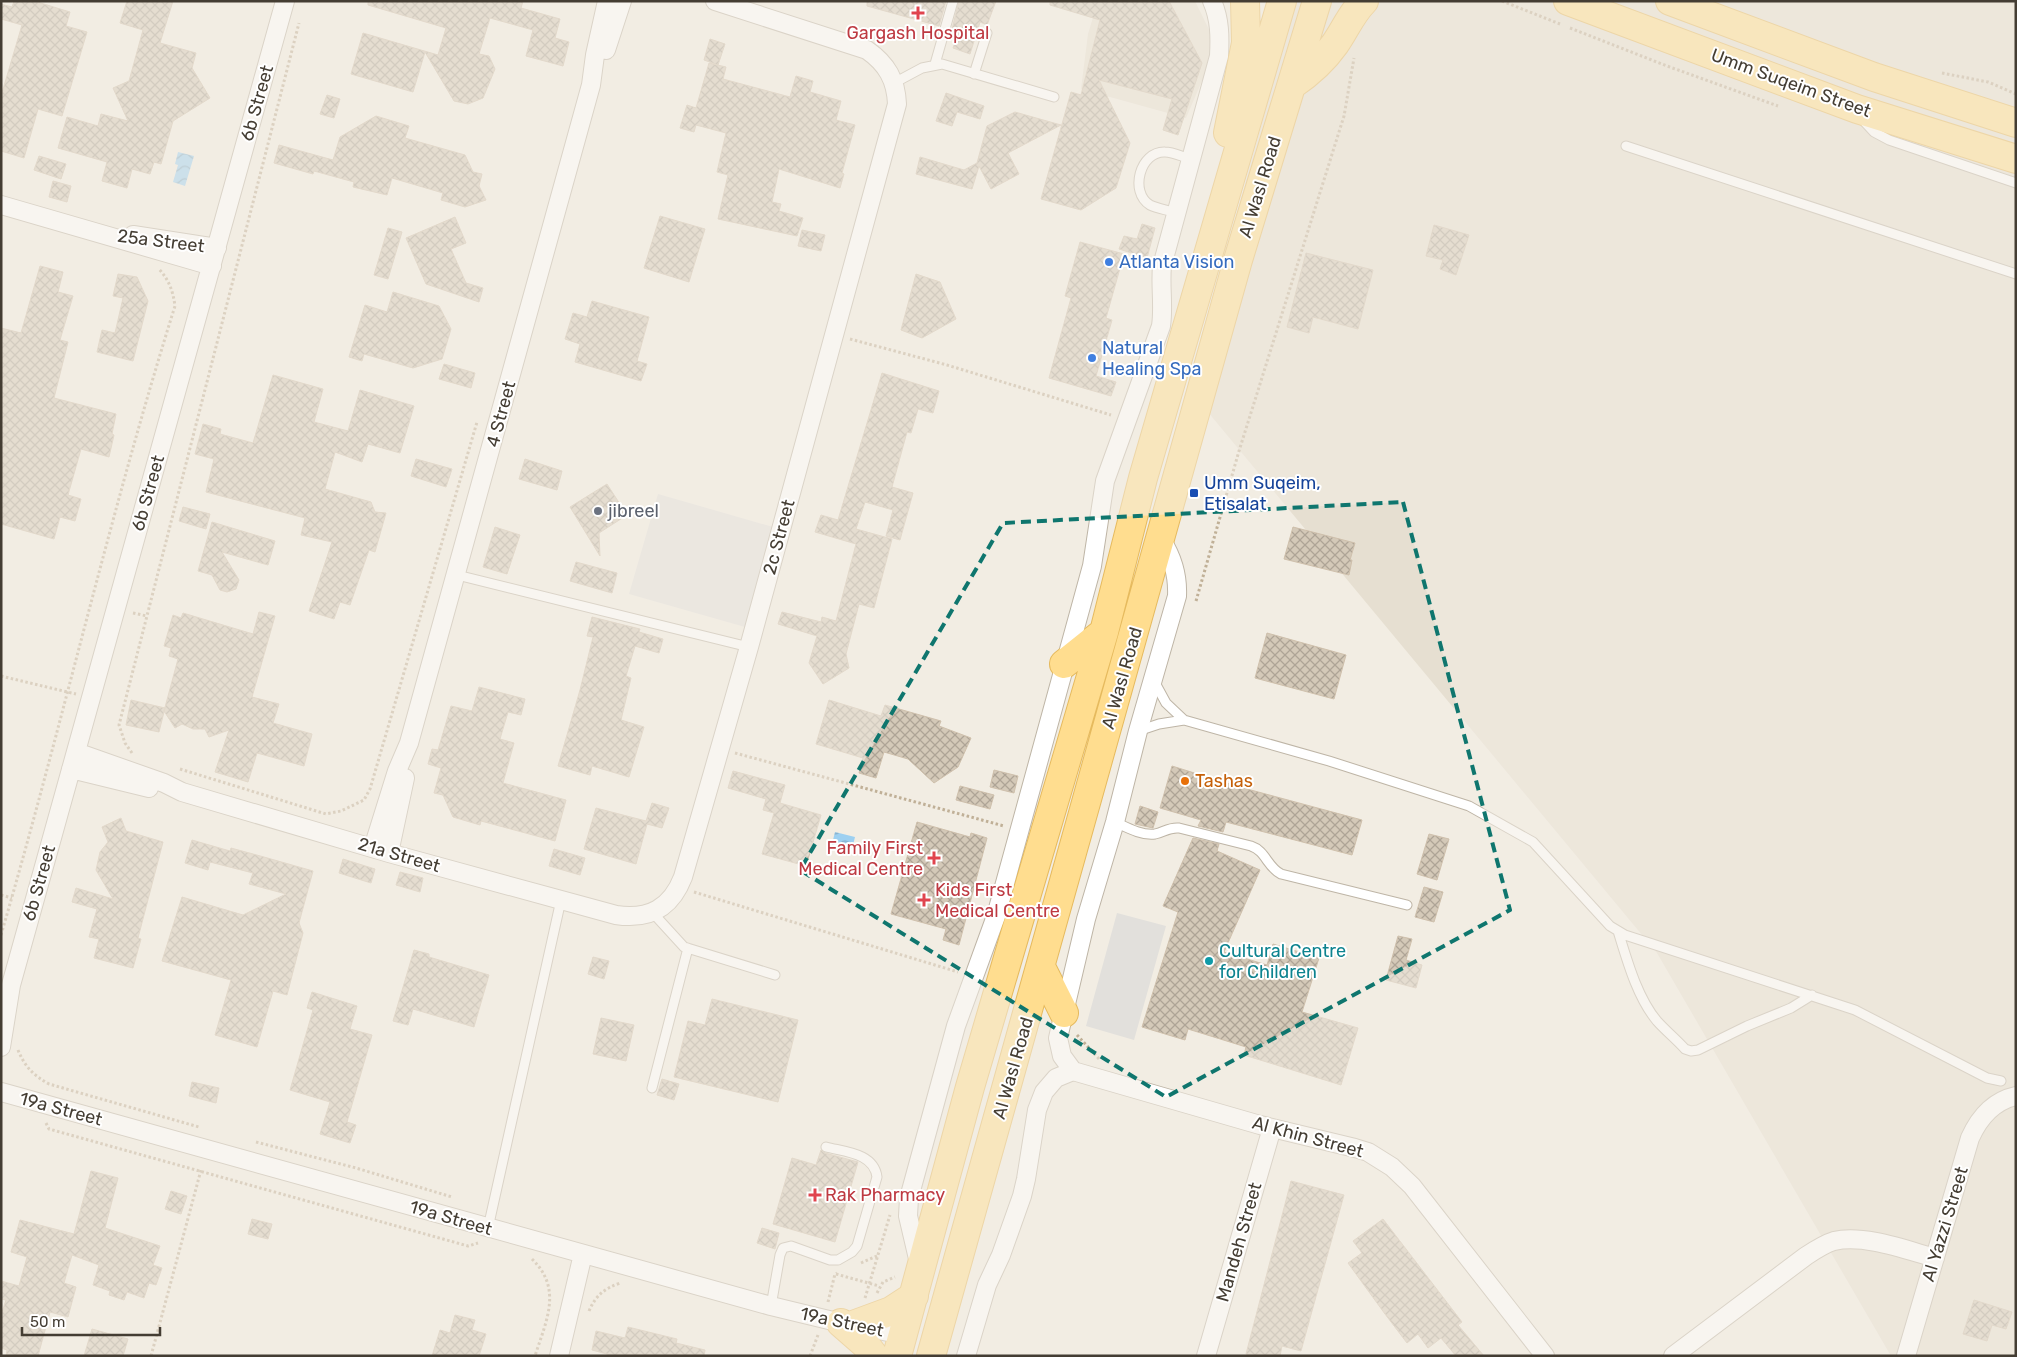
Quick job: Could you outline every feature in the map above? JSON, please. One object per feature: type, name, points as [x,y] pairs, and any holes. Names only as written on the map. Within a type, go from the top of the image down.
[{"type":"main road","points":[[1227,195],[1229,125],[1246,43],[1246,1]]},
{"type":"main road","name":"Al Wasl Road","points":[[905,1349],[920,1270],[970,1086],[1104,632],[1143,478],[1282,1]]},
{"type":"main road","name":"Al Wasl Road","points":[[931,1356],[1238,260],[1317,1]]},
{"type":"main road","points":[[1292,85],[1316,67],[1327,55],[1364,1]]},
{"type":"main road","name":"Umm Suqeim Street","points":[[1568,1],[1857,109],[2016,159]]},
{"type":"main road","name":"Umm Suqeim Street","points":[[1670,1],[1874,77],[2016,123]]},
{"type":"main road","points":[[1064,664],[1104,632]]},
{"type":"main road","points":[[1041,967],[1070,1023]]},
{"type":"main road","points":[[838,1321],[891,1312],[914,1296]]},
{"type":"main road","points":[[838,1321],[865,1344],[874,1356]]},
{"type":"street","name":"6b Street","points":[[1,1047],[11,985],[286,1]]},
{"type":"street","name":"4 Street","points":[[381,850],[397,771],[409,743],[457,575],[591,85],[595,55],[607,1]]},
{"type":"street","name":"4 Street","points":[[591,85],[602,62],[622,1]]},
{"type":"street","points":[[715,1],[867,50],[884,64],[894,83]]},
{"type":"street","points":[[920,1270],[908,1216],[909,1198],[956,1026],[992,927],[1094,558],[1105,480],[1161,326],[1163,307],[1162,266],[1219,56],[1218,22],[1212,1]]},
{"type":"street","name":"2c Street","points":[[616,915],[635,916],[652,912],[672,898],[679,888],[749,646],[833,334],[895,114],[896,98],[894,83]]},
{"type":"street","name":"25a Street","points":[[2,204],[106,234],[124,242],[212,266]]},
{"type":"street","name":"25a Street","points":[[106,234],[136,235],[217,248]]},
{"type":"street","points":[[966,1356],[985,1292],[1022,1196],[1038,1110],[1044,1092],[1056,1078],[1073,1070],[1067,1064],[1059,1047],[1058,1038],[1070,1023],[1086,919],[1115,822],[1138,731],[1177,596],[1178,583],[1170,554],[1161,539]]},
{"type":"street","name":"21a Street","points":[[76,752],[164,783],[182,792],[381,850],[616,915]]},
{"type":"street","name":"21a Street","points":[[71,769],[152,789],[182,792]]},
{"type":"street","name":"6b Street","points":[[1,1007],[11,985]]},
{"type":"street","name":"Al Khin Street","points":[[1073,1070],[1272,1128],[1368,1152],[1392,1167],[1412,1186],[1545,1356]]},
{"type":"street","name":"19a Street","points":[[1,1092],[206,1149],[488,1234],[589,1256],[771,1306],[838,1321],[905,1349]]},
{"type":"street","name":"Al Yazzi Street","points":[[1906,1356],[1970,1138],[1982,1118],[1999,1102],[2016,1096]]},
{"type":"street","name":"Mandeh Street","points":[[1206,1356],[1272,1128]]},
{"type":"street","points":[[1673,1356],[1806,1256],[1827,1244],[1850,1239],[1865,1240],[1935,1258]]},
{"type":"street","points":[[559,1356],[589,1256]]},
{"type":"street","points":[[563,1356],[589,1256]]},
{"type":"lane","points":[[935,64],[953,1]]},
{"type":"lane","points":[[974,74],[987,33]]},
{"type":"lane","points":[[894,83],[922,68],[942,64],[1054,98]]},
{"type":"lane","points":[[1857,109],[1868,126],[1881,137],[2016,184]]},
{"type":"lane","points":[[1626,146],[2016,274]]},
{"type":"lane","points":[[1176,213],[1150,205],[1145,199],[1139,185],[1141,170],[1150,158],[1164,152],[1191,159]]},
{"type":"lane","points":[[457,575],[749,646]]},
{"type":"lane","points":[[1154,680],[1166,703],[1184,720]]},
{"type":"lane","points":[[1138,731],[1159,724],[1184,720],[1329,761],[1469,806],[1533,842],[1610,926],[1625,935],[1855,1010],[1987,1078],[2002,1081]]},
{"type":"lane","points":[[1115,822],[1146,834],[1155,834],[1169,828],[1179,828],[1251,846],[1261,851],[1272,869],[1281,874],[1407,905]]},
{"type":"lane","points":[[488,1234],[561,900]]},
{"type":"lane","points":[[652,912],[678,942],[688,948],[775,975]]},
{"type":"lane","points":[[1618,931],[1630,973],[1651,1010],[1657,1020],[1685,1049],[1698,1050],[1746,1026],[1791,1008],[1812,995]]},
{"type":"lane","points":[[652,1088],[688,948]]},
{"type":"lane","points":[[771,1306],[780,1255],[783,1248],[791,1246],[830,1260],[838,1260],[846,1257],[857,1246],[877,1177],[876,1171],[869,1160],[826,1147]]},
{"type":"path","points":[[1502,1],[1667,66],[1787,109]]},
{"type":"path","points":[[133,755],[125,743],[119,725],[300,20]]},
{"type":"path","points":[[1193,609],[1242,441],[1344,116],[1356,53]]},
{"type":"path","points":[[1,935],[143,410],[175,306]]},
{"type":"path","points":[[833,334],[947,365],[1126,420]]},
{"type":"path","points":[[179,769],[326,814],[341,812],[364,800],[370,789],[479,415]]},
{"type":"path","points":[[1,676],[92,698]]},
{"type":"path","points":[[720,749],[1019,830]]},
{"type":"path","points":[[679,888],[974,977]]},
{"type":"path","points":[[1,895],[12,898]]},
{"type":"path","points":[[1070,1023],[1102,1062],[1096,1076]]},
{"type":"path","points":[[44,1120],[49,1129],[468,1246],[488,1234]]},
{"type":"path","points":[[151,1356],[206,1149]]},
{"type":"path","points":[[835,1274],[828,1299],[838,1321],[869,1283],[892,1206]]},
{"type":"path","points":[[529,1256],[545,1277],[550,1296],[548,1312],[535,1356]]},
{"type":"path","points":[[860,1264],[877,1256]]},
{"type":"path","points":[[835,1274],[844,1271]]},
{"type":"path","points":[[835,1274],[879,1286]]},
{"type":"path","points":[[588,1317],[594,1299],[606,1289],[627,1281]]},
{"type":"highlighted area","points":[[1403,502],[1510,910],[1166,1097],[800,870],[1003,523]]},
{"type":"shaded area","points":[[1098,1],[1195,1],[1217,46],[1186,118],[1081,89],[1088,34]]},
{"type":"shaded area","points":[[1296,1],[2016,1],[2016,1356],[1891,1356],[1657,953],[1188,388]]},
{"type":"shaded area","points":[[658,494],[773,527],[745,627],[629,594]]},
{"type":"shaded area","points":[[1117,913],[1166,926],[1134,1040],[1086,1026]]},
{"type":"water","points":[[178,152],[194,156],[185,186],[173,182],[178,165],[175,164]]},
{"type":"water","points":[[835,832],[855,837],[852,849],[835,844],[831,847],[828,846],[828,842],[833,840]]},
{"type":"building","points":[[14,1],[34,1],[70,12],[66,26],[87,32],[62,116],[38,109],[24,158],[1,151],[1,96],[22,25],[1,19],[1,4],[12,7]]},
{"type":"building","points":[[127,1],[173,1],[160,43],[196,53],[192,68],[210,98],[173,121],[161,164],[154,162],[150,174],[132,169],[127,188],[102,181],[107,162],[58,148],[67,117],[98,126],[101,114],[128,121],[113,88],[129,81],[143,30],[120,23]]},
{"type":"building","points":[[368,1],[523,1],[521,8],[560,19],[555,38],[569,42],[563,66],[526,56],[533,30],[490,18],[479,54],[489,56],[495,69],[483,98],[468,104],[454,101],[425,52],[413,92],[351,74],[363,33],[438,55],[446,28],[368,5]]},
{"type":"building","name":"Gargash Hospital","points":[[867,1],[946,1],[939,26],[867,6]]},
{"type":"building","points":[[959,1],[996,1],[987,25],[980,22],[970,54],[953,48],[959,31],[952,29]]},
{"type":"building","points":[[1050,1],[1169,1],[1202,63],[1178,135],[1163,130],[1172,99],[1099,80],[1130,143],[1116,188],[1081,210],[1041,199],[1071,92],[1081,95],[1100,20],[1050,5]]},
{"type":"building","points":[[710,39],[725,44],[718,65],[704,60]]},
{"type":"building","points":[[709,63],[726,67],[723,79],[790,97],[796,76],[813,81],[810,92],[841,101],[836,120],[855,125],[842,173],[844,174],[840,188],[779,169],[772,202],[781,204],[779,211],[803,218],[797,236],[718,219],[728,175],[717,172],[726,133],[696,125],[694,132],[680,128],[687,105],[696,108]]},
{"type":"building","points":[[946,93],[984,106],[980,119],[957,112],[952,126],[936,121]]},
{"type":"building","points":[[327,95],[340,99],[334,118],[320,114]]},
{"type":"building","points":[[1015,112],[1061,125],[1008,153],[1019,174],[991,189],[979,166],[972,189],[916,174],[920,157],[964,170],[977,163],[987,126]]},
{"type":"building","points":[[376,116],[409,126],[405,138],[465,155],[473,172],[482,174],[479,186],[486,200],[465,207],[441,200],[443,193],[392,178],[387,195],[353,187],[354,182],[314,171],[313,174],[274,163],[279,145],[333,160],[340,137]]},
{"type":"building","points":[[39,156],[66,164],[61,179],[34,170]]},
{"type":"building","points":[[53,181],[71,186],[67,202],[49,197]]},
{"type":"building","points":[[660,216],[705,229],[689,282],[644,268]]},
{"type":"building","points":[[455,217],[466,243],[451,249],[466,283],[483,288],[479,302],[426,284],[406,238]]},
{"type":"building","points":[[1142,224],[1155,228],[1147,258],[1119,249],[1124,236],[1137,239]]},
{"type":"building","points":[[1434,225],[1469,235],[1456,275],[1440,269],[1443,260],[1426,256]]},
{"type":"building","points":[[388,228],[402,232],[388,279],[374,275]]},
{"type":"building","points":[[802,230],[825,235],[821,251],[798,246]]},
{"type":"building","points":[[1080,242],[1124,254],[1106,318],[1112,320],[1096,376],[1116,382],[1111,396],[1049,378],[1071,298],[1065,296]]},
{"type":"building","points":[[1306,253],[1373,270],[1358,329],[1313,317],[1309,333],[1287,327]]},
{"type":"building","points":[[40,266],[63,272],[58,292],[73,296],[60,340],[68,342],[54,398],[116,414],[109,457],[81,449],[68,495],[81,499],[75,521],[60,517],[54,539],[1,524],[1,328],[21,333]]},
{"type":"building","points":[[118,274],[137,277],[148,301],[133,361],[97,352],[102,330],[115,333],[123,298],[113,296]]},
{"type":"building","points":[[916,274],[940,282],[956,319],[922,338],[901,330]]},
{"type":"building","points":[[393,292],[439,306],[451,329],[442,359],[413,368],[364,354],[362,361],[349,357],[365,305],[387,312]]},
{"type":"building","points":[[592,301],[649,317],[637,361],[647,364],[641,381],[575,362],[580,344],[565,339],[573,313],[587,317]]},
{"type":"building","points":[[444,364],[475,373],[471,388],[439,379]]},
{"type":"building","points":[[882,373],[939,391],[933,413],[918,409],[911,433],[907,432],[892,487],[913,493],[900,540],[886,536],[893,510],[865,502],[856,529],[892,539],[874,608],[859,604],[846,654],[849,668],[823,684],[809,663],[817,636],[778,624],[782,612],[821,622],[822,617],[836,621],[856,544],[815,532],[821,515],[838,520]]},
{"type":"building","points":[[273,375],[323,389],[314,422],[348,431],[360,390],[414,406],[400,453],[368,444],[362,462],[335,452],[325,489],[371,502],[375,512],[386,513],[375,552],[369,550],[350,605],[340,602],[334,619],[309,611],[332,542],[301,535],[305,518],[206,492],[214,459],[195,454],[203,424],[221,429],[220,434],[253,443]]},
{"type":"building","points":[[416,459],[452,469],[446,487],[411,476]]},
{"type":"building","points":[[525,459],[562,471],[557,490],[519,479]]},
{"type":"building","name":"jibreel","points":[[607,484],[627,515],[599,533],[600,556],[570,507]]},
{"type":"building","points":[[183,507],[210,514],[206,529],[179,521]]},
{"type":"building","points":[[212,522],[275,541],[268,565],[222,552],[239,580],[236,589],[227,592],[220,590],[212,575],[198,571]]},
{"type":"building","points":[[495,527],[520,535],[507,574],[483,567]]},
{"type":"building","points":[[1293,527],[1355,543],[1350,560],[1352,560],[1349,575],[1284,559]]},
{"type":"building","points":[[576,562],[617,573],[612,593],[570,581]]},
{"type":"building","points":[[259,612],[275,616],[252,697],[279,704],[273,723],[312,734],[304,766],[257,753],[248,782],[215,772],[229,730],[209,737],[205,729],[193,729],[182,724],[175,728],[164,711],[178,659],[169,656],[171,648],[164,646],[173,615],[181,618],[183,613],[253,634]]},
{"type":"building","points":[[592,617],[640,629],[639,632],[663,639],[659,653],[635,646],[626,676],[631,678],[621,720],[644,727],[629,777],[592,766],[590,775],[558,766],[593,637],[587,636]]},
{"type":"building","points":[[1267,633],[1346,655],[1334,699],[1255,678]]},
{"type":"building","points":[[479,687],[525,699],[521,715],[508,712],[500,739],[514,743],[503,783],[566,800],[555,841],[481,821],[480,825],[453,817],[443,795],[434,793],[441,768],[428,764],[432,749],[438,750],[451,706],[472,711]]},
{"type":"building","points":[[131,700],[165,708],[159,732],[126,725]]},
{"type":"building","points":[[829,700],[881,716],[885,705],[941,721],[939,726],[971,738],[958,767],[934,783],[908,759],[884,752],[876,778],[859,773],[863,758],[816,744]]},
{"type":"building","points":[[1172,766],[1236,786],[1362,820],[1352,855],[1226,822],[1223,832],[1198,826],[1201,820],[1160,808]]},
{"type":"building","points":[[994,770],[1018,776],[1014,793],[990,787]]},
{"type":"building","points":[[733,771],[785,785],[780,803],[821,815],[806,866],[762,854],[774,813],[763,810],[766,799],[728,788]]},
{"type":"building","points":[[960,786],[994,795],[990,809],[956,800]]},
{"type":"building","points":[[652,803],[669,808],[662,828],[647,824],[636,864],[584,849],[596,808],[646,821]]},
{"type":"building","points":[[1140,806],[1158,812],[1153,828],[1135,824]]},
{"type":"building","points":[[121,818],[126,831],[163,842],[138,938],[141,939],[133,968],[94,958],[99,939],[89,937],[97,909],[72,902],[76,888],[113,899],[96,870],[100,852],[108,842],[102,827]]},
{"type":"building","points":[[917,822],[970,837],[971,833],[987,838],[959,945],[943,940],[946,929],[891,914]]},
{"type":"building","points":[[1429,834],[1449,839],[1437,880],[1417,874]]},
{"type":"building","name":"Cultural Centre for Children","points":[[1193,838],[1219,844],[1217,851],[1260,870],[1224,952],[1267,965],[1273,944],[1319,958],[1302,1012],[1358,1028],[1341,1085],[1244,1055],[1246,1047],[1188,1029],[1185,1040],[1142,1027],[1178,912],[1163,906]]},
{"type":"building","points":[[192,840],[230,851],[231,848],[313,871],[299,923],[303,933],[287,995],[273,991],[257,1047],[215,1035],[231,980],[162,961],[182,897],[243,915],[286,894],[249,884],[253,873],[210,862],[208,870],[185,863]]},
{"type":"building","points":[[554,849],[585,858],[580,875],[549,866]]},
{"type":"building","points":[[343,859],[375,869],[371,883],[339,873]]},
{"type":"building","points":[[400,872],[423,878],[420,892],[396,885]]},
{"type":"building","points":[[1424,887],[1443,892],[1434,922],[1415,917]]},
{"type":"building","points":[[1398,936],[1412,939],[1406,960],[1422,965],[1416,988],[1386,980]]},
{"type":"building","points":[[414,950],[429,954],[429,957],[489,975],[474,1027],[413,1009],[408,1025],[393,1021]]},
{"type":"building","points":[[593,957],[609,961],[604,979],[588,974]]},
{"type":"building","points":[[312,992],[357,1006],[350,1029],[372,1035],[347,1122],[356,1125],[350,1143],[320,1134],[330,1102],[290,1090],[313,1010],[307,1008]]},
{"type":"building","points":[[712,999],[798,1020],[778,1102],[674,1077],[688,1021],[705,1025]]},
{"type":"building","points":[[601,1018],[634,1025],[626,1061],[593,1054]]},
{"type":"building","points":[[662,1079],[679,1084],[674,1100],[657,1095]]},
{"type":"building","points":[[192,1082],[219,1088],[216,1103],[189,1096]]},
{"type":"building","name":"Rak Pharmacy","points":[[821,1150],[825,1153],[858,1162],[835,1242],[773,1224],[792,1158],[816,1165]]},
{"type":"building","points":[[91,1171],[118,1178],[105,1228],[160,1246],[153,1265],[162,1268],[156,1285],[149,1283],[144,1298],[127,1292],[124,1300],[109,1295],[110,1291],[93,1285],[99,1265],[72,1255],[64,1283],[76,1287],[68,1317],[50,1312],[38,1356],[6,1356],[7,1350],[1,1348],[1,1315],[6,1300],[1,1299],[1,1281],[19,1286],[27,1257],[11,1252],[20,1220],[74,1234]]},
{"type":"building","points":[[1291,1181],[1344,1195],[1301,1351],[1282,1346],[1280,1356],[1254,1356],[1246,1354]]},
{"type":"building","points":[[171,1191],[187,1196],[181,1214],[165,1209]]},
{"type":"building","points":[[252,1219],[272,1224],[268,1239],[248,1234]]},
{"type":"building","points":[[1383,1219],[1462,1322],[1458,1325],[1484,1356],[1456,1356],[1441,1338],[1428,1348],[1418,1334],[1407,1343],[1385,1314],[1348,1263],[1362,1253],[1353,1241]]},
{"type":"building","points":[[762,1228],[779,1233],[775,1249],[757,1243]]},
{"type":"building","points":[[1974,1300],[2012,1312],[2006,1329],[1992,1325],[1987,1341],[1963,1334]]},
{"type":"building","points":[[455,1315],[475,1320],[472,1330],[486,1334],[479,1356],[432,1356],[440,1330],[450,1333]]},
{"type":"building","points":[[628,1327],[677,1339],[676,1343],[705,1350],[704,1356],[614,1356],[592,1350],[596,1331],[625,1338]]},
{"type":"building","points":[[92,1329],[128,1339],[123,1356],[84,1356]]},
{"type":"place","name":"Gargash Hospital","points":[[918,13]]},
{"type":"place","name":"Atlanta Vision","points":[[1109,262]]},
{"type":"place","name":"Natural Healing Spa","points":[[1092,358]]},
{"type":"place","name":"Umm Suqeim, Etisalat","points":[[1194,493]]},
{"type":"place","name":"jibreel","points":[[598,511]]},
{"type":"place","name":"Tashas","points":[[1185,781]]},
{"type":"place","name":"Family First Medical Centre","points":[[934,858]]},
{"type":"place","name":"Kids First Medical Centre","points":[[924,900]]},
{"type":"place","name":"Cultural Centre for Children","points":[[1209,961]]},
{"type":"place","name":"Rak Pharmacy","points":[[815,1195]]}]
